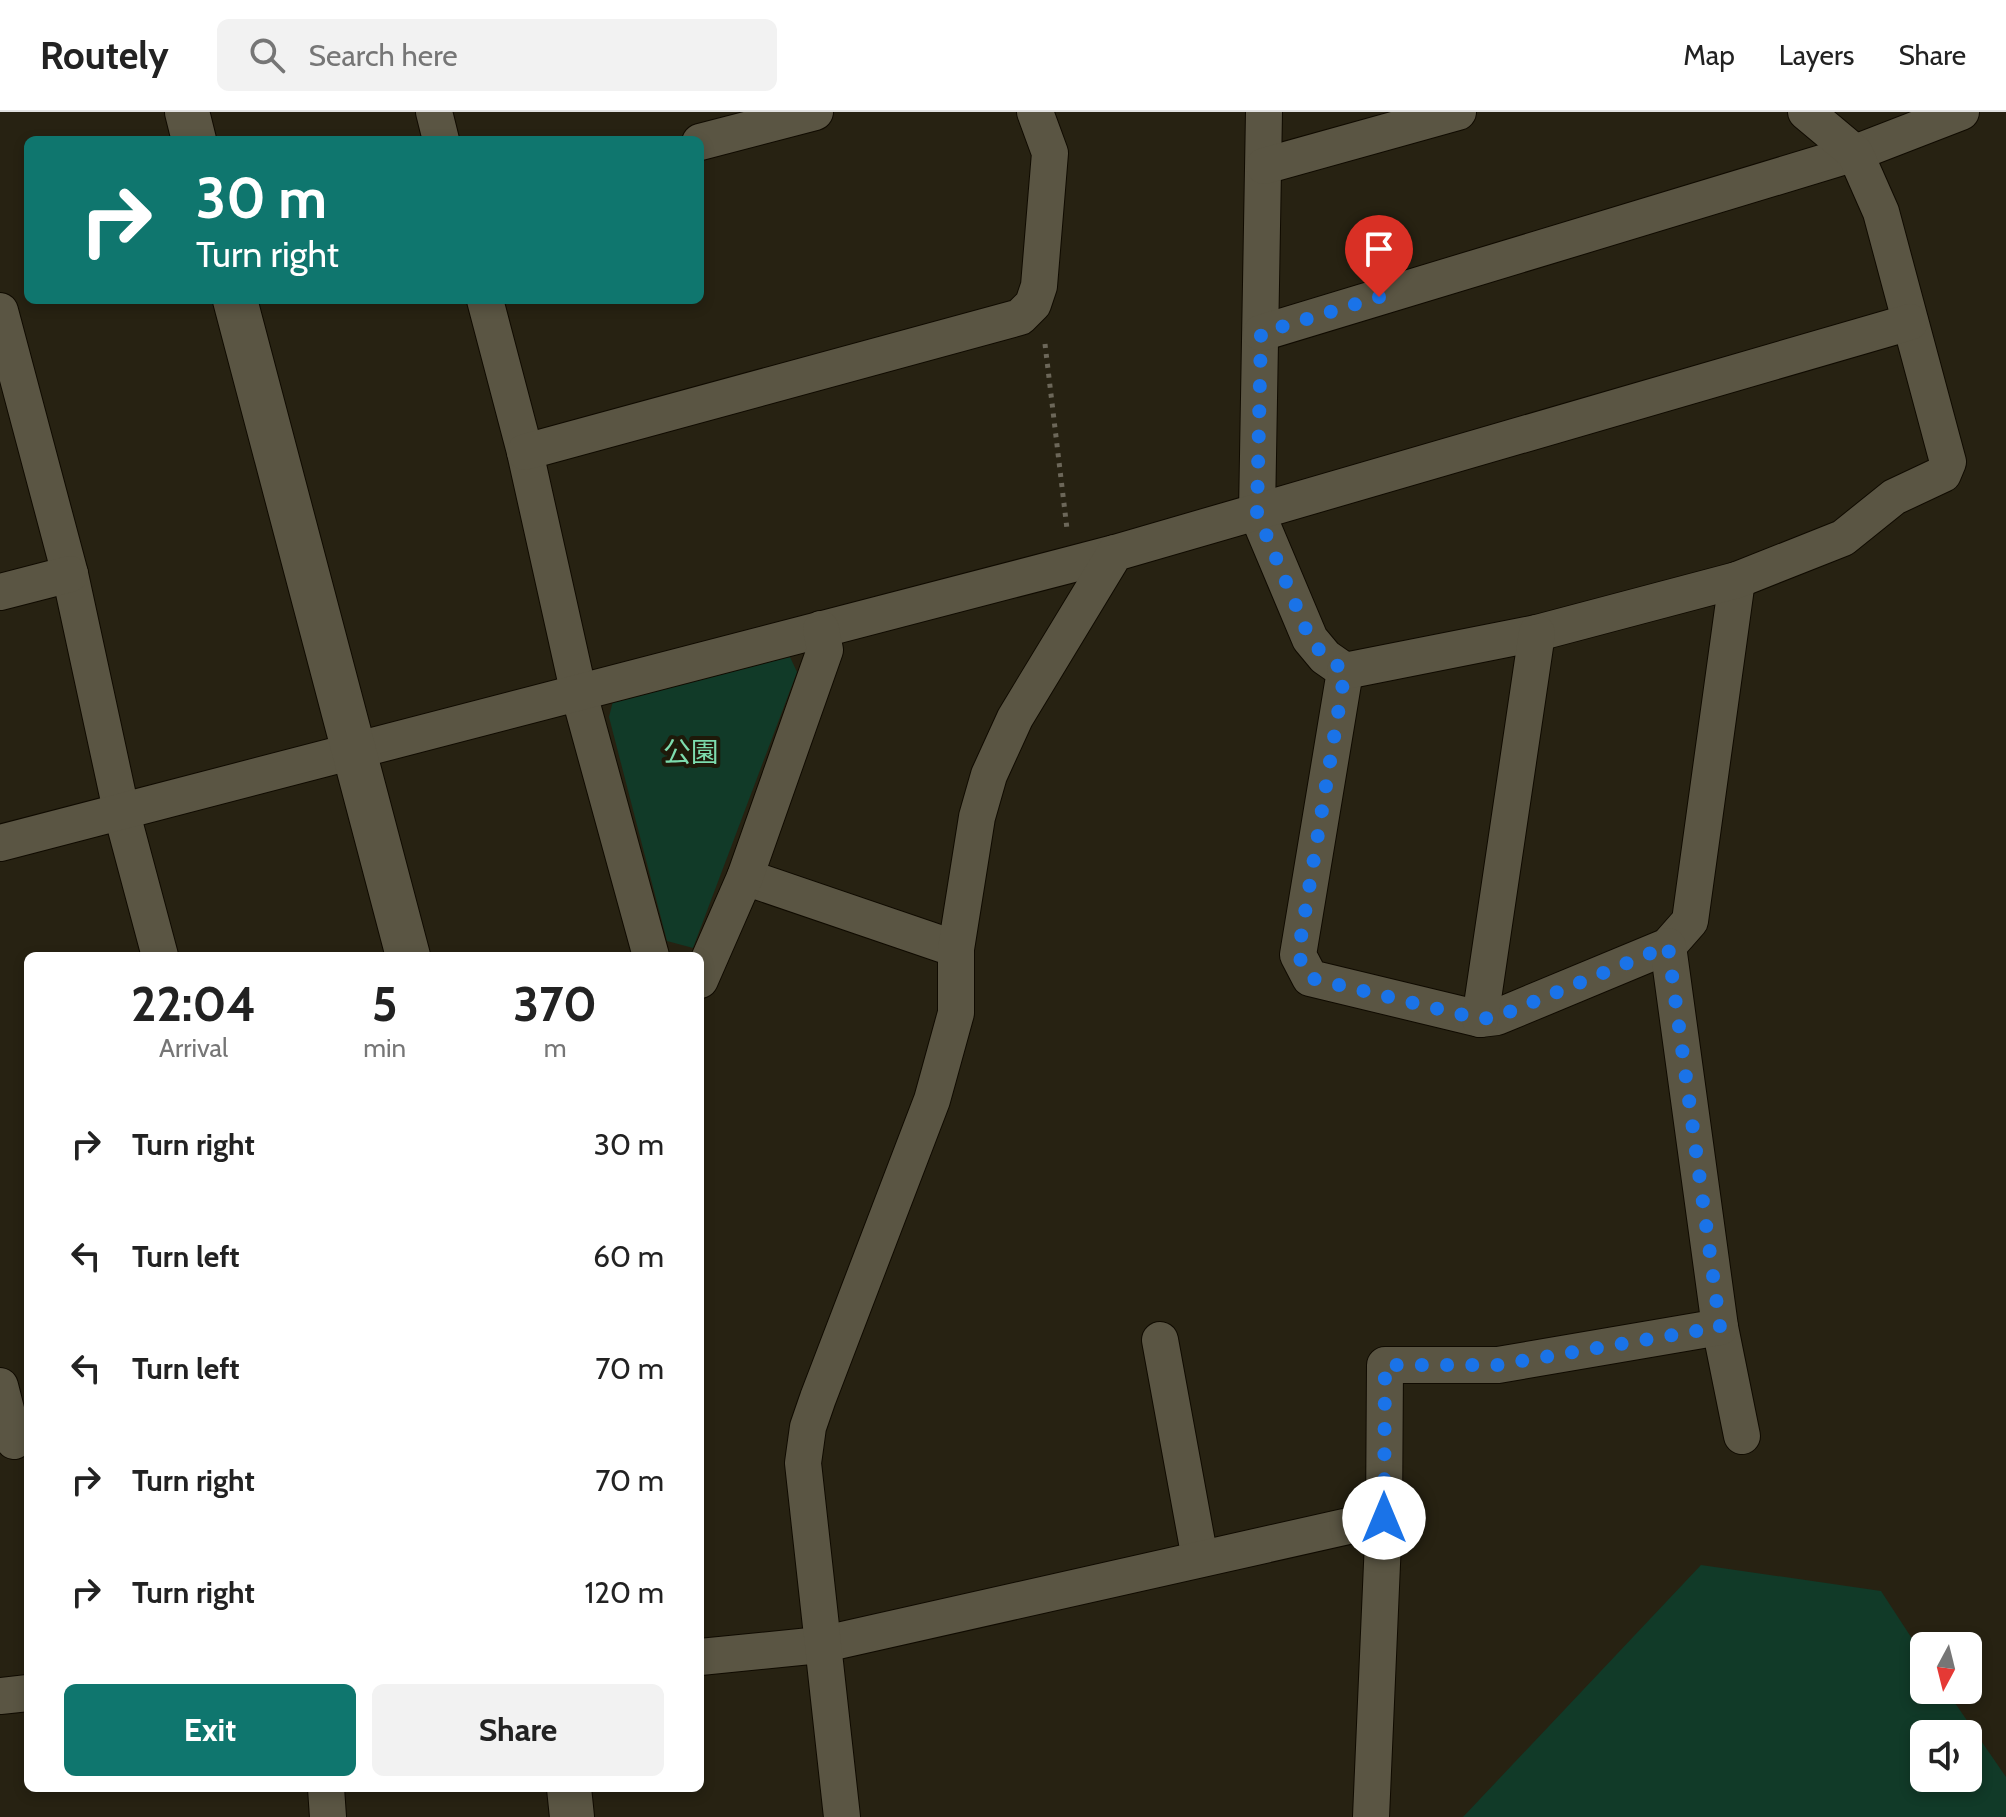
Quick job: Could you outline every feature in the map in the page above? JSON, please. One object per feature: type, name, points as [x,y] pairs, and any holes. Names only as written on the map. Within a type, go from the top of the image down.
[{"type":"street","points":[[187,112],[193,136]]},
{"type":"street","points":[[434,112],[440,136]]},
{"type":"street","points":[[704,141],[815,112]]},
{"type":"street","points":[[525,452],[1020,317],[1033,304],[1039,286],[1050,153],[1035,112]]},
{"type":"street","points":[[1264,112],[1257,513],[1310,639],[1325,657],[1345,671],[1537,633],[1737,580],[1843,538],[1894,497],[1943,474],[1948,462],[1890,240],[1855,153],[1806,112]]},
{"type":"street","points":[[1264,166],[1458,112]]},
{"type":"street","points":[[1261,333],[1855,153],[1961,112]]},
{"type":"street","points":[[236,304],[407,952]]},
{"type":"street","points":[[486,304],[525,452],[578,690],[650,952]]},
{"type":"street","points":[[0,843],[578,690],[1072,565],[1910,322]]},
{"type":"street","points":[[2,329],[70,574],[121,810],[159,952]]},
{"type":"street","points":[[842,1817],[820,1645],[803,1447],[818,1398],[932,1100],[956,1013],[956,949],[977,817],[989,775],[1015,718],[1115,553]]},
{"type":"street","points":[[0,592],[70,574]]},
{"type":"street","points":[[1345,671],[1298,955],[1302,969],[1310,978],[1480,1019],[1497,1017],[1668,946],[1690,921],[1737,580]]},
{"type":"street","points":[[704,971],[745,877],[825,650],[821,629]]},
{"type":"street","points":[[1480,1019],[1537,633]]},
{"type":"street","points":[[745,877],[956,949]]},
{"type":"street","points":[[1668,946],[1720,1327],[1742,1436]]},
{"type":"street","points":[[1371,1817],[1384,1518],[1385,1365],[1498,1365],[1720,1327]]},
{"type":"street","points":[[1160,1340],[1200,1559]]},
{"type":"street","points":[[0,1386],[14,1440]]},
{"type":"street","points":[[704,1657],[820,1645],[1384,1518]]},
{"type":"street","points":[[0,1696],[24,1693]]},
{"type":"street","points":[[326,1792],[328,1817]]},
{"type":"street","points":[[569,1792],[572,1817]]},
{"type":"path","points":[[1033,304],[1043,330],[1072,565]]},
{"type":"green space","name":"公園","points":[[790,657],[797,672],[693,948],[667,941],[609,717],[614,697]]},
{"type":"green space","points":[[1701,1565],[1881,1591],[1910,1636],[1910,1704],[1956,1704],[1967,1720],[1910,1720],[1910,1792],[1982,1792],[1982,1742],[2006,1777],[2006,1817],[1463,1817]]},
{"type":"route","points":[[1379,297],[1261,333],[1257,513],[1310,639],[1325,657],[1345,671],[1298,955],[1302,969],[1310,978],[1480,1019],[1497,1017],[1668,946],[1720,1327],[1498,1365],[1385,1365],[1384,1518]]}]
